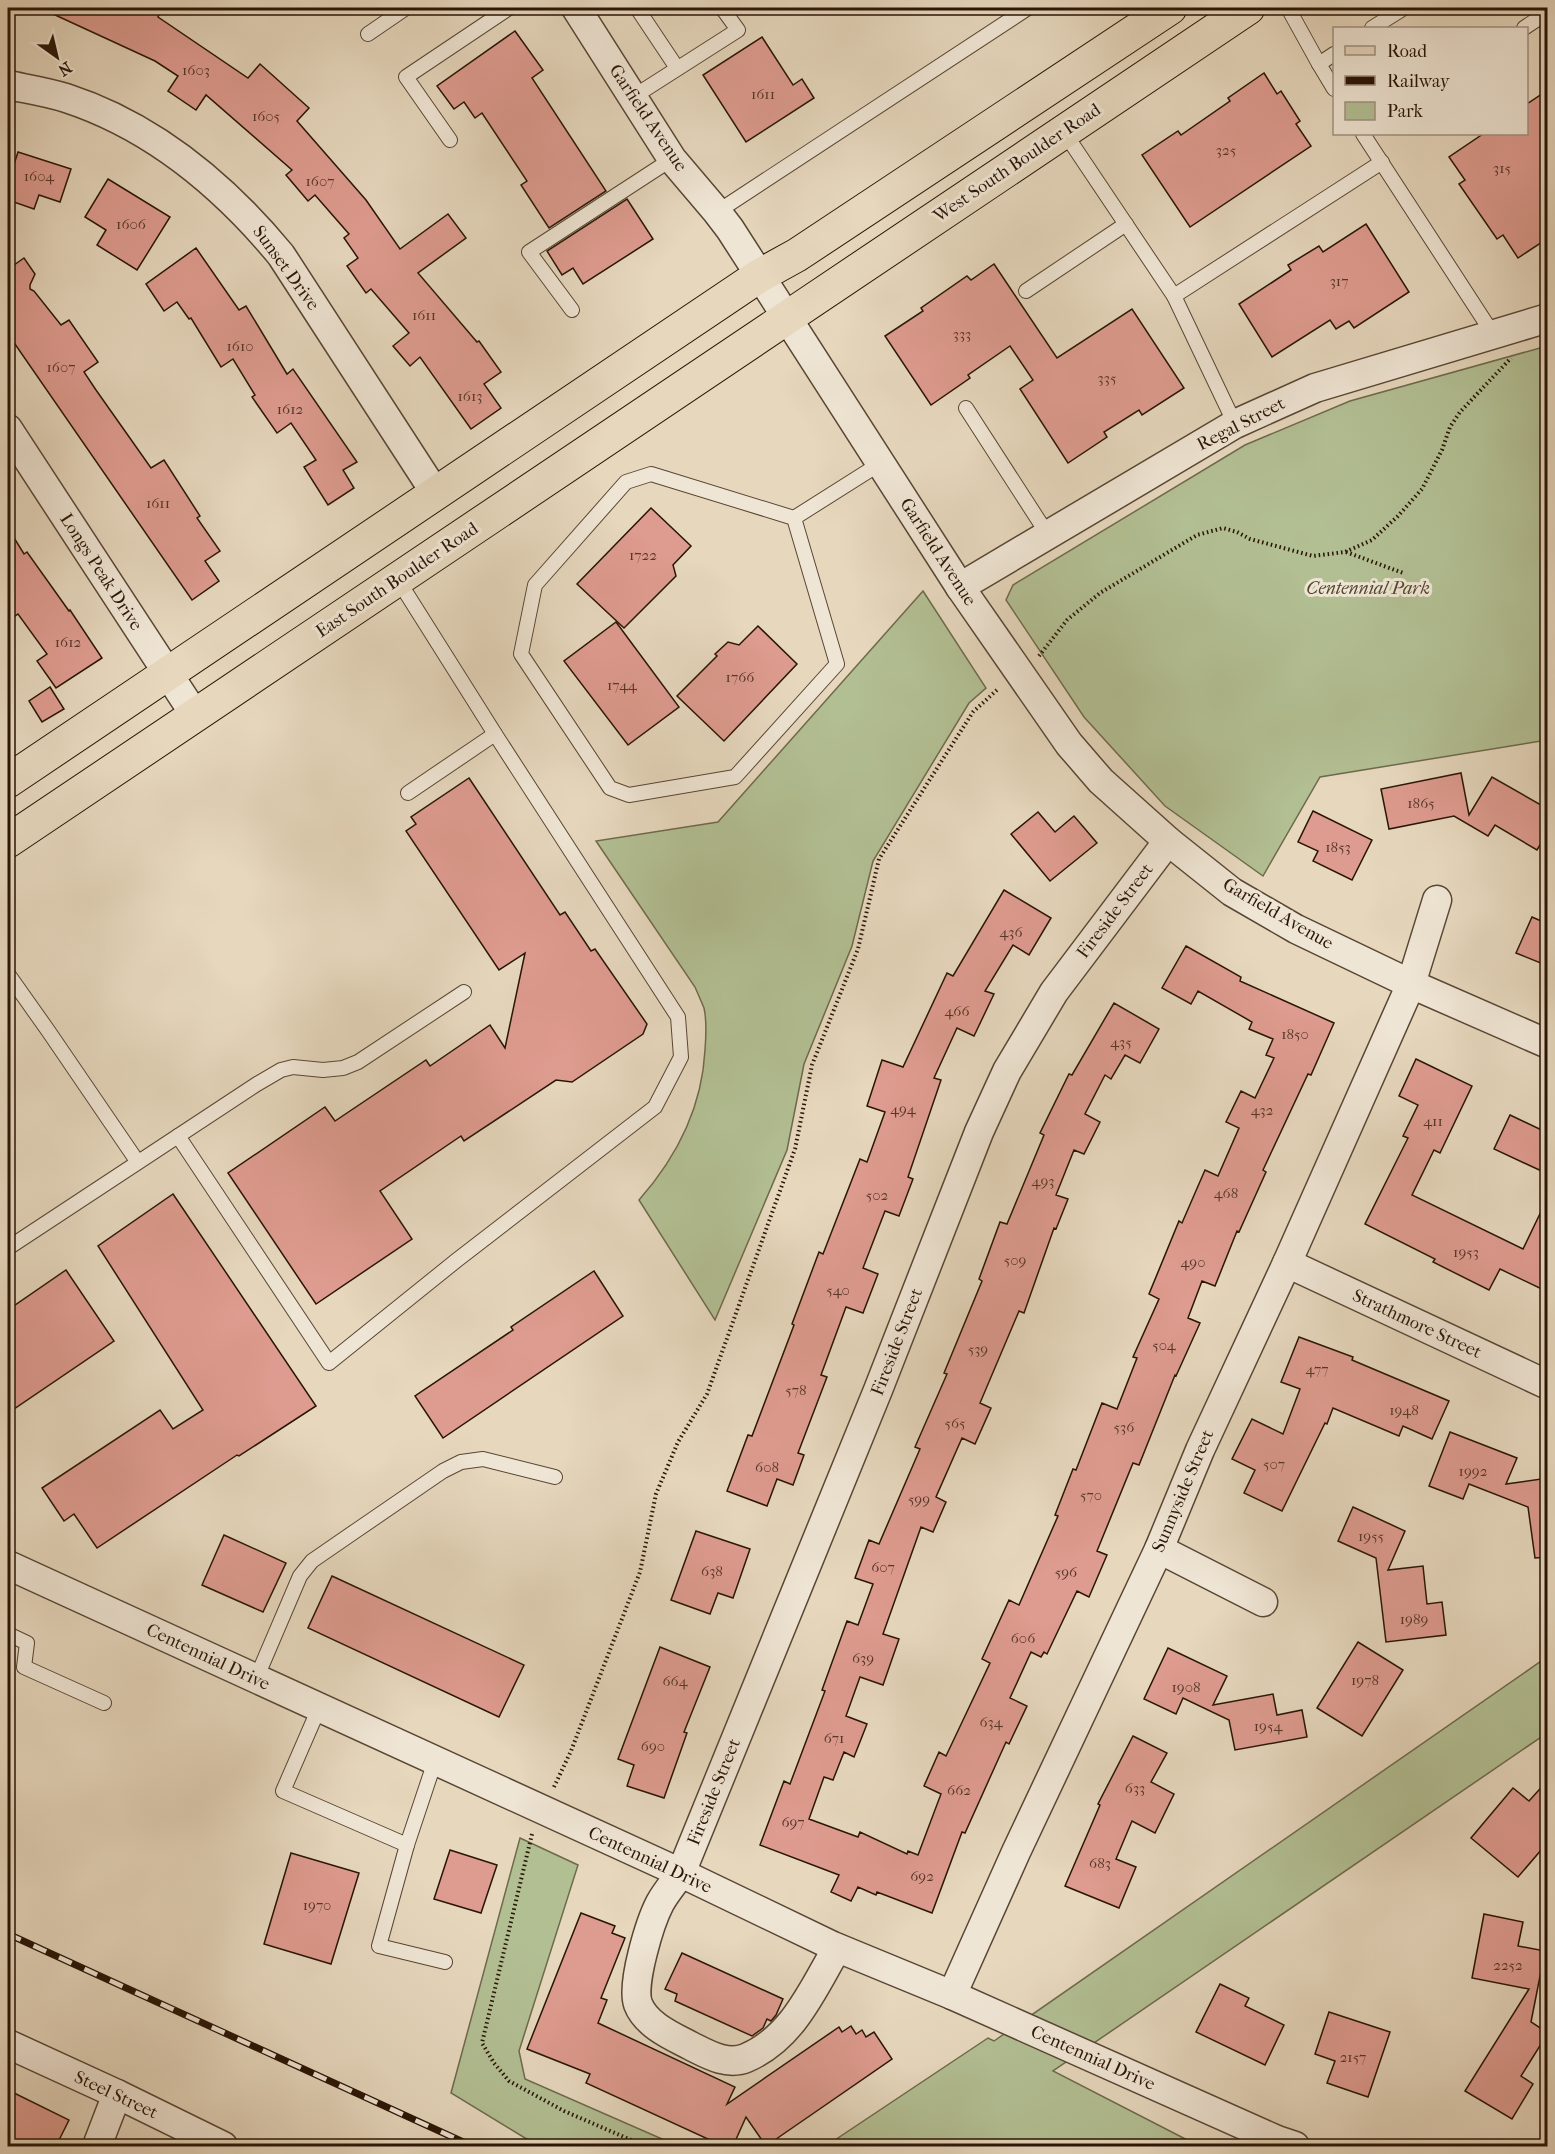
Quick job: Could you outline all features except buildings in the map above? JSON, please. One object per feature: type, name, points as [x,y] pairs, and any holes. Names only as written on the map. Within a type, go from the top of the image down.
[{"type":"main road","points":[[8,781],[759,276],[797,255],[1170,8]]},
{"type":"main road","name":"West South Boulder Road","points":[[786,318],[1248,8]]},
{"type":"main road","name":"East South Boulder Road","points":[[8,841],[786,318]]},
{"type":"street","name":"Garfield Avenue","points":[[576,8],[672,159],[717,212],[960,587],[1069,744],[1101,781],[1168,841],[1232,892],[1296,928],[1411,984],[1548,1044]]},
{"type":"street","name":"Sunset Drive","points":[[8,85],[65,98],[131,126],[198,170],[256,224],[281,255],[436,494]]},
{"type":"street","name":"Regal Street","points":[[960,587],[1234,424],[1315,388],[1540,320]]},
{"type":"street","name":"Longs Peak Drive","points":[[8,429],[195,715]]},
{"type":"street","name":"Fireside Street","points":[[681,1873],[878,1390],[979,1132],[1007,1071],[1054,992],[1168,841]]},
{"type":"street","points":[[1411,984],[1437,900]]},
{"type":"street","name":"Sunnyside Street","points":[[952,1995],[1016,1852],[1159,1549],[1200,1450],[1287,1263],[1411,984]]},
{"type":"street","name":"Strathmore Street","points":[[1287,1263],[1548,1385]]},
{"type":"street","points":[[1159,1549],[1263,1602]]},
{"type":"street","name":"Centennial Drive","points":[[8,1565],[681,1873],[837,1948],[952,1995],[1295,2146]]},
{"type":"street","points":[[681,1873],[660,1904],[644,1950],[637,1982],[638,2004],[650,2020],[666,2032],[709,2055],[730,2062],[745,2059],[780,2035],[794,2021],[837,1948]]},
{"type":"street","name":"Steel Street","points":[[8,2044],[223,2146]]},
{"type":"street","points":[[97,2146],[117,2094]]},
{"type":"lane","points":[[368,34],[406,8]]},
{"type":"lane","points":[[450,140],[406,77],[509,8]]},
{"type":"lane","points":[[637,8],[677,68]]},
{"type":"lane","points":[[633,97],[738,30],[723,8]]},
{"type":"lane","points":[[717,212],[1028,8]]},
{"type":"lane","points":[[1288,8],[1318,64],[1333,86]]},
{"type":"lane","points":[[1374,27],[1404,8]]},
{"type":"lane","points":[[1526,27],[1548,12]]},
{"type":"lane","points":[[1318,64],[1333,55]]},
{"type":"lane","points":[[1064,132],[1174,296],[1234,424]]},
{"type":"lane","points":[[1367,135],[1493,334]]},
{"type":"lane","points":[[572,310],[529,252],[672,159]]},
{"type":"lane","points":[[1174,296],[1382,162]]},
{"type":"lane","points":[[1026,291],[1126,224]]},
{"type":"lane","points":[[966,408],[1048,535]]},
{"type":"lane","points":[[794,518],[837,664],[735,777],[629,795],[610,788],[521,654],[535,585],[626,482],[651,474],[794,518],[881,463]]},
{"type":"lane","points":[[178,1136],[329,1363],[457,1260],[655,1107],[681,1057],[678,1017],[398,579]]},
{"type":"lane","points":[[408,793],[495,734]]},
{"type":"lane","points":[[8,974],[137,1161]]},
{"type":"lane","points":[[8,1248],[256,1084],[281,1070],[293,1067],[323,1070],[343,1068],[358,1062],[464,992]]},
{"type":"lane","points":[[256,1679],[300,1576],[312,1561],[443,1471],[461,1462],[483,1459],[555,1477]]},
{"type":"lane","points":[[8,1634],[27,1643],[24,1667],[104,1703]]},
{"type":"lane","points":[[319,1708],[283,1791],[407,1845]]},
{"type":"lane","points":[[435,1761],[407,1845],[379,1946],[445,1962]]},
{"type":"path","points":[[645,2146],[564,2111],[509,2081],[494,2063],[482,2043],[529,1841],[571,1751],[640,1572],[656,1494],[678,1442],[706,1394],[795,1149],[812,1065],[858,950],[879,860],[973,712],[1018,671],[1041,655],[1067,620],[1100,593],[1197,535],[1223,528],[1238,532],[1250,539],[1313,556],[1346,552],[1372,540],[1422,489],[1442,450],[1450,427],[1460,412],[1513,356],[1540,320]]},
{"type":"path","points":[[1346,552],[1403,573]]},
{"type":"green space","name":"Centennial Park","points":[[1547,346],[1547,740],[1320,777],[1263,876],[1165,806],[1084,717],[1006,600],[1013,585],[1245,445],[1350,401]]},
{"type":"green space","points":[[923,591],[986,688],[969,703],[873,861],[852,946],[804,1064],[787,1150],[715,1320],[639,1200],[665,1167],[693,1112],[703,1071],[706,1034],[704,1008],[695,987],[596,841],[718,822]]},
{"type":"green space","points":[[1547,1657],[1547,1733],[1053,2071],[1199,2146],[826,2146],[988,2038],[994,2041]]},
{"type":"green space","points":[[520,1838],[578,1865],[519,2051],[525,2079],[678,2146],[544,2146],[525,2138],[451,2093]]},
{"type":"railway","points":[[8,1934],[472,2146]]}]
